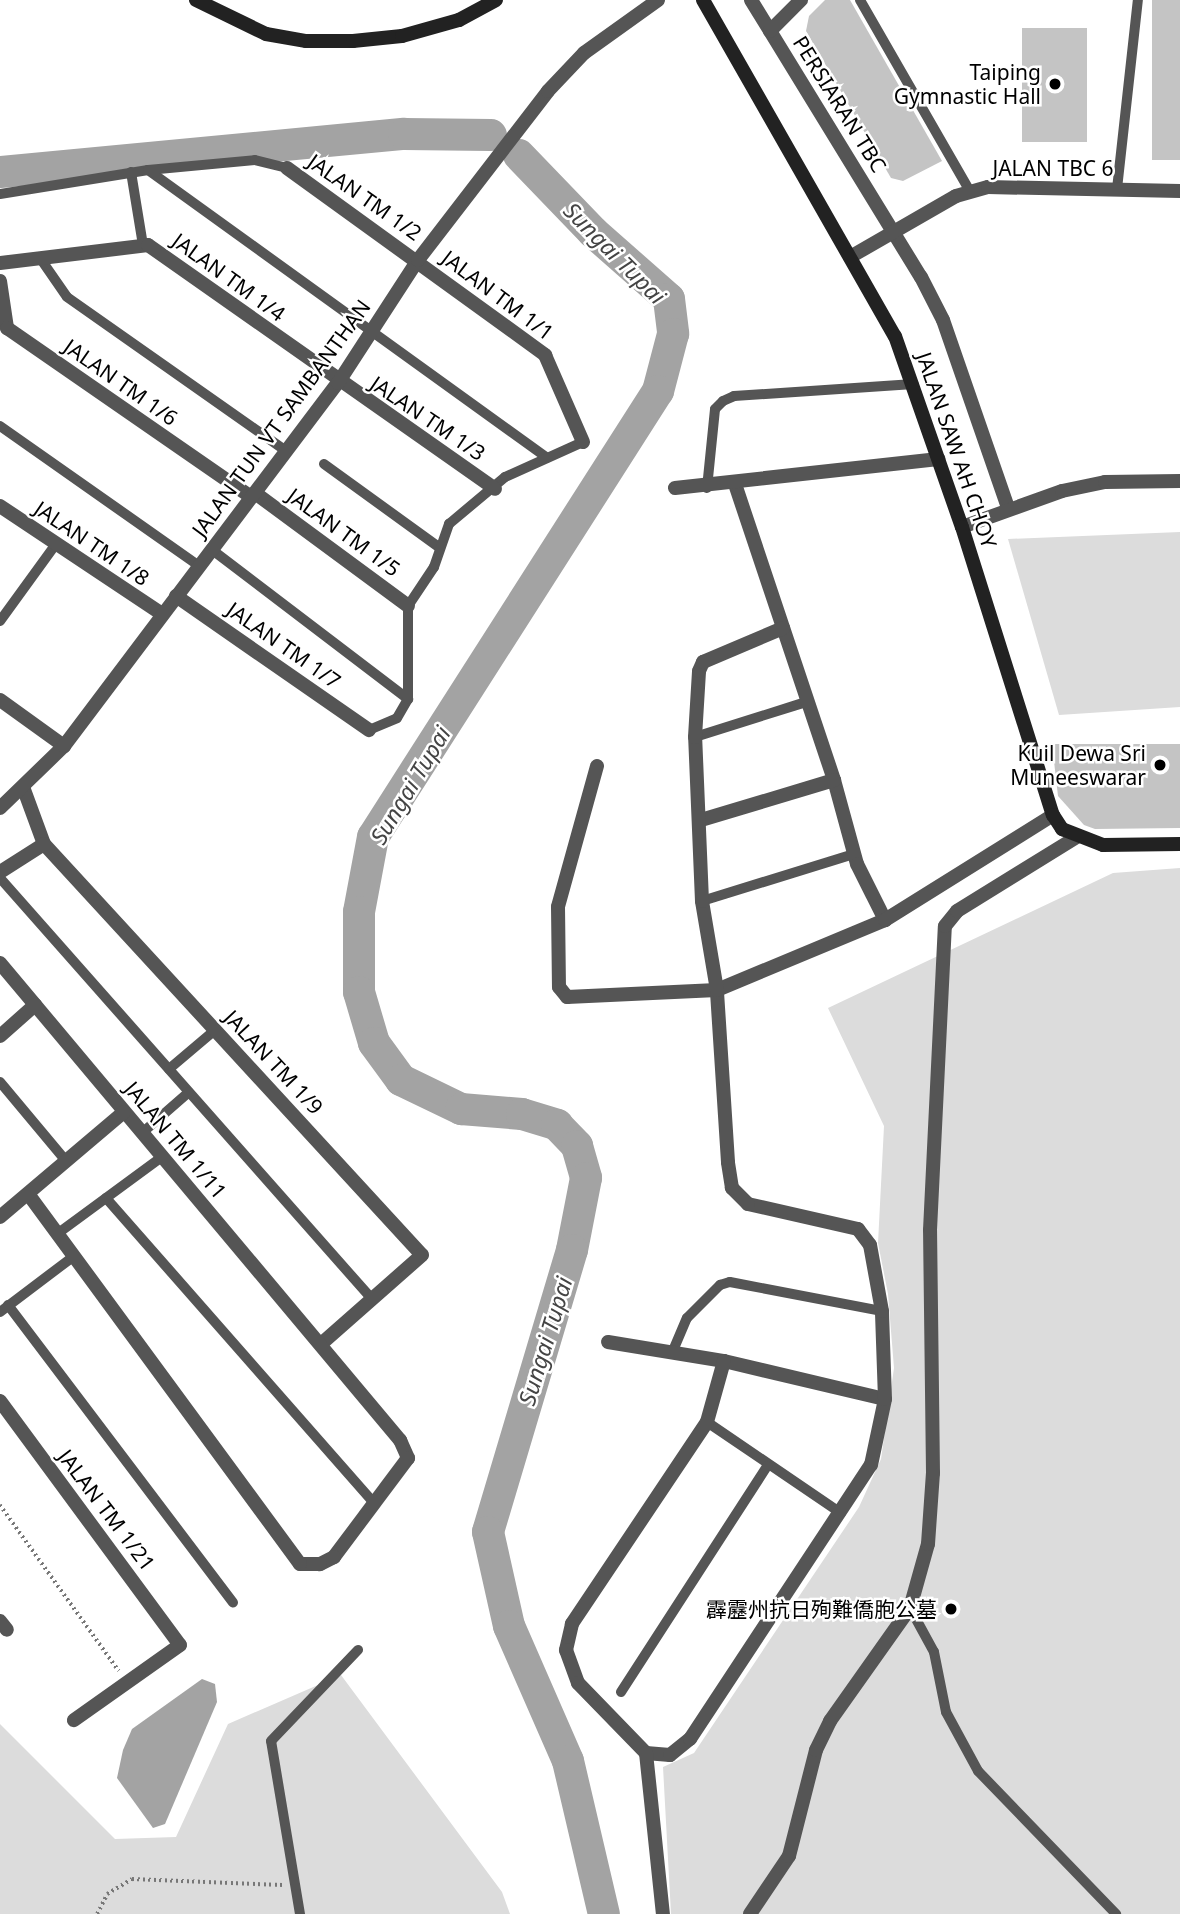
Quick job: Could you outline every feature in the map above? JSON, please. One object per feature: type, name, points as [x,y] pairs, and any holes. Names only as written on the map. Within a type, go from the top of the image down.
[{"type":"street","points":[[196,0],[266,34],[318,41],[402,36],[459,20],[495,0]]},
{"type":"street","name":"JALAN TUN VT SAMBANTHAN","points":[[0,808],[64,746],[338,383],[418,260],[548,91],[584,53],[658,0]]},
{"type":"street","name":"JALAN SAW AH CHOY","points":[[703,0],[895,337],[914,384],[962,527],[1053,815],[1062,829],[1103,845],[1180,845]]},
{"type":"street","name":"PERSIARAN TBC","points":[[751,0],[894,230],[943,320],[1008,508]]},
{"type":"street","points":[[770,31],[801,0]]},
{"type":"street","name":"JALAN TM 1/2","points":[[288,168],[418,260]]},
{"type":"street","name":"JALAN TBC 6","points":[[850,257],[894,230],[970,191],[988,187],[1180,191]]},
{"type":"street","name":"JALAN TM 1/4","points":[[0,263],[148,245],[338,383]]},
{"type":"street","name":"JALAN TM 1/1","points":[[418,260],[545,355],[583,442]]},
{"type":"street","name":"JALAN TM 1/6","points":[[0,281],[4,331],[253,495]]},
{"type":"street","name":"JALAN TM 1/3","points":[[338,383],[495,489]]},
{"type":"street","points":[[675,488],[708,488],[938,459]]},
{"type":"street","points":[[962,527],[1008,508],[1105,482],[1180,481]]},
{"type":"street","points":[[736,484],[806,702],[834,779],[854,854],[885,920]]},
{"type":"street","name":"JALAN TM 1/5","points":[[253,495],[408,606]]},
{"type":"street","name":"JALAN TM 1/8","points":[[0,506],[162,614]]},
{"type":"street","name":"JALAN TM 1/7","points":[[176,596],[369,730]]},
{"type":"street","points":[[646,1753],[670,1755],[690,1739],[871,1465],[885,1399],[882,1311],[870,1245],[858,1229],[759,1209],[732,1188],[717,990],[702,901],[701,820],[695,737],[699,671],[703,662],[783,628]]},
{"type":"street","points":[[0,700],[64,746]]},
{"type":"street","points":[[597,766],[560,890],[562,993],[567,997],[717,990],[885,920],[1053,815]]},
{"type":"street","points":[[701,820],[834,779]]},
{"type":"street","name":"JALAN TM 1/9","points":[[23,787],[44,844],[422,1255],[321,1344]]},
{"type":"street","points":[[750,1914],[789,1856],[805,1783],[830,1721],[910,1608],[929,1544],[933,1473],[930,1230],[945,926],[957,911],[1077,837]]},
{"type":"street","points":[[0,872],[44,844]]},
{"type":"street","name":"JALAN TM 1/11","points":[[0,963],[400,1440],[408,1458],[375,1504]]},
{"type":"street","points":[[0,1035],[35,1005]]},
{"type":"street","points":[[0,1217],[124,1112]]},
{"type":"street","points":[[28,1194],[300,1564],[320,1564],[334,1557],[375,1504]]},
{"type":"street","points":[[608,1342],[724,1361],[885,1399]]},
{"type":"street","points":[[663,1914],[646,1753],[578,1684],[566,1650],[572,1624],[707,1422],[724,1361]]},
{"type":"street","name":"JALAN TM 1/21","points":[[0,1401],[5,1417],[180,1645],[128,1683]]},
{"type":"street","points":[[74,1720],[128,1683]]},
{"type":"lane","points":[[860,0],[970,191]]},
{"type":"lane","points":[[1117,189],[1138,0]]},
{"type":"lane","points":[[0,194],[148,170],[256,160],[288,168]]},
{"type":"lane","points":[[148,170],[547,458]]},
{"type":"lane","points":[[131,173],[143,245]]},
{"type":"lane","points":[[40,258],[66,297],[286,451]]},
{"type":"lane","points":[[708,488],[715,409],[723,401],[734,396],[914,384]]},
{"type":"lane","points":[[0,426],[199,566]]},
{"type":"lane","points":[[369,730],[397,718],[408,699],[408,606],[440,548],[449,524],[495,489],[505,477],[583,442]]},
{"type":"lane","points":[[324,464],[440,548]]},
{"type":"lane","points":[[2,613],[56,544]]},
{"type":"lane","points":[[211,550],[408,699]]},
{"type":"lane","points":[[695,737],[806,702]]},
{"type":"lane","points":[[702,901],[854,854]]},
{"type":"lane","points":[[0,878],[372,1299]]},
{"type":"lane","points":[[169,1069],[215,1030]]},
{"type":"lane","points":[[0,1082],[66,1161]]},
{"type":"lane","points":[[142,1133],[189,1092]]},
{"type":"lane","points":[[57,1234],[162,1157]]},
{"type":"lane","points":[[106,1198],[375,1504]]},
{"type":"lane","points":[[74,1256],[4,1308],[233,1602]]},
{"type":"lane","points":[[672,1353],[687,1318],[720,1285],[730,1282],[882,1311]]},
{"type":"lane","points":[[707,1422],[841,1514]]},
{"type":"lane","points":[[621,1692],[767,1465]]},
{"type":"lane","points":[[910,1608],[934,1652],[946,1712],[962,1748],[998,1794],[1116,1914]]},
{"type":"lane","points":[[300,1914],[271,1741],[358,1650]]},
{"type":"path","points":[[0,1505],[128,1683]]},
{"type":"path","points":[[97,1914],[107,1894],[132,1879],[295,1886]]},
{"type":"shaded area","points":[[1180,532],[1180,707],[1059,715],[1008,539]]},
{"type":"shaded area","points":[[1180,868],[1180,1914],[671,1914],[663,1767],[694,1753],[859,1507],[881,1459],[894,1368],[888,1294],[878,1243],[884,1126],[828,1008],[1113,873]]},
{"type":"shaded area","points":[[341,1675],[502,1892],[510,1914],[0,1914],[0,1724],[115,1839],[176,1837],[228,1724]]},
{"type":"shaded area","points":[[202,1679],[215,1684],[217,1702],[165,1824],[153,1828],[117,1778],[123,1750],[132,1729]]},
{"type":"building","points":[[825,0],[850,0],[942,161],[903,181],[891,178],[806,31],[809,16]]},
{"type":"building","points":[[1152,0],[1180,0],[1180,160],[1152,160]]},
{"type":"building","name":"Taiping Gymnastic Hall","points":[[1022,28],[1087,28],[1087,142],[1022,142]]},
{"type":"building","points":[[1052,744],[1180,744],[1180,828],[1095,829],[1084,825],[1058,796]]},
{"type":"waterway","name":"Sungai Tupai","points":[[0,172],[404,134],[491,135]]},
{"type":"waterway","name":"Sungai Tupai","points":[[519,155],[593,232],[669,299],[673,334],[658,391],[373,837],[359,912],[359,992],[374,1043],[401,1080],[461,1109],[522,1114],[557,1125],[577,1146],[586,1178],[572,1250],[488,1532],[509,1626],[568,1761],[604,1914]]},
{"type":"place","name":"Taiping Gymnastic Hall","points":[[1055,84]]},
{"type":"place","name":"Kuil Dewa Sri Muneeswarar","points":[[1160,765]]},
{"type":"place","name":"霹靂州抗日殉難僑胞公墓","points":[[951,1609]]}]
